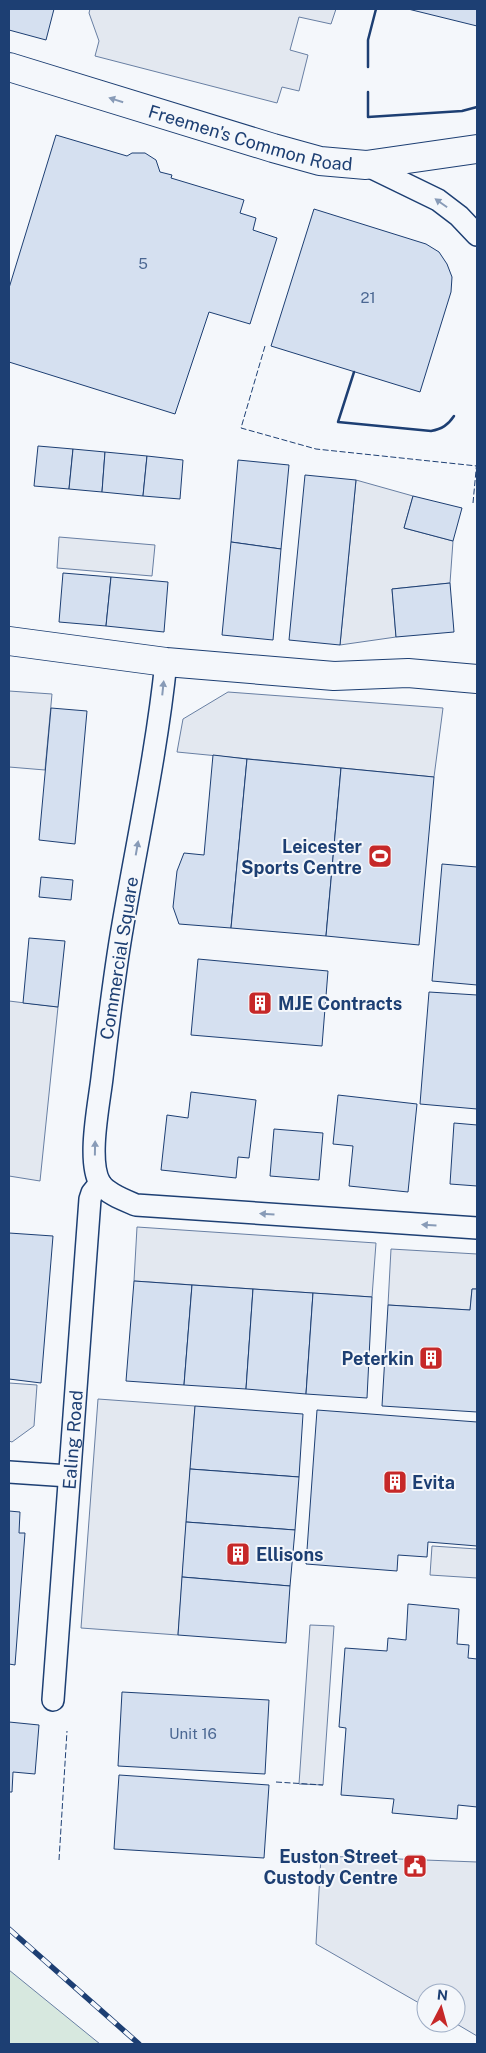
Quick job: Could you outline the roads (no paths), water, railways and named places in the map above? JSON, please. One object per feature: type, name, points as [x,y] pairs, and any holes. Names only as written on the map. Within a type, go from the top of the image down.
[{"type":"main road","name":"Freemen's Common Road","points":[[9,67],[273,148],[320,160],[366,165]]},
{"type":"main road","points":[[366,165],[477,148]]},
{"type":"main road","points":[[9,641],[100,655],[334,676],[408,674],[477,678]]},
{"type":"street","name":"Freemen's Common Road","points":[[366,165],[438,200],[459,216],[477,235]]},
{"type":"street","name":"Commercial Square","points":[[100,1183],[95,1166],[94,1148],[104,1058],[120,946],[162,704],[166,662]]},
{"type":"street","points":[[100,1183],[110,1192],[136,1204],[477,1228]]},
{"type":"street","name":"Ealing Road","points":[[53,1700],[90,1199],[100,1183]]},
{"type":"street","points":[[9,1472],[69,1476]]},
{"type":"railway","points":[[9,1929],[139,2044]]},
{"type":"place","name":"Leicester Sports Centre","points":[[380,856]]},
{"type":"place","name":"MJE Contracts","points":[[260,1003]]},
{"type":"place","name":"Peterkin","points":[[431,1358]]},
{"type":"place","name":"Evita","points":[[395,1482]]},
{"type":"place","name":"Ellisons","points":[[238,1554]]},
{"type":"place","name":"Euston Street Custody Centre","points":[[415,1866]]}]
